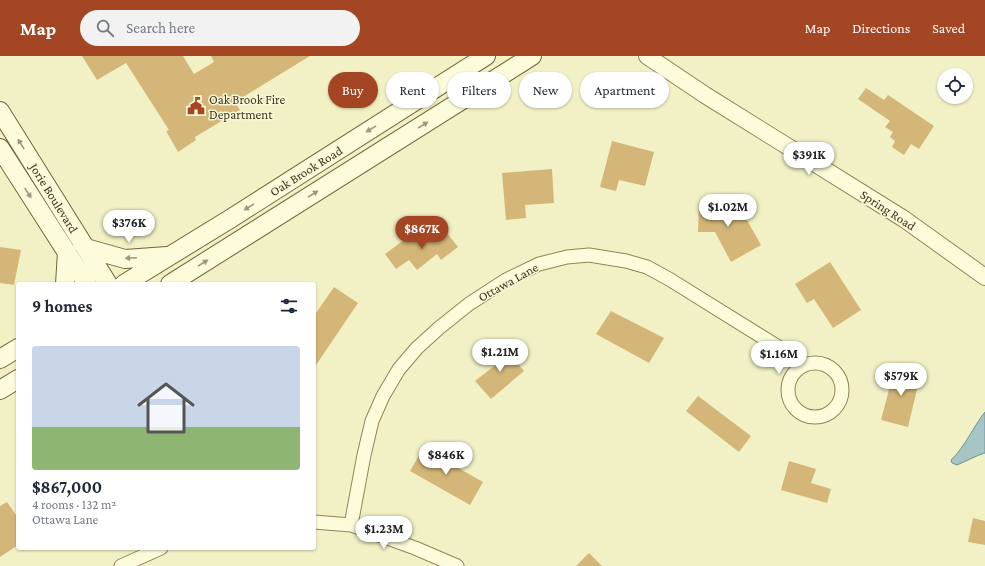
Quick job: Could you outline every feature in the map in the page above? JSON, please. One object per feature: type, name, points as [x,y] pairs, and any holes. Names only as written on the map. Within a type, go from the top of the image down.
[{"type":"main road","name":"Oak Brook Road","points":[[127,282],[243,211],[486,56]]},
{"type":"main road","name":"Oak Brook Road","points":[[173,282],[532,56]]},
{"type":"main road","name":"Jorie Boulevard","points":[[0,111],[107,282]]},
{"type":"main road","name":"Jorie Boulevard","points":[[0,148],[86,282]]},
{"type":"main road","points":[[86,248],[125,259],[170,256]]},
{"type":"main road","points":[[65,282],[67,252]]},
{"type":"main road","points":[[0,359],[16,349]]},
{"type":"main road","points":[[0,390],[16,380]]},
{"type":"street","name":"Spring Road","points":[[648,56],[705,95],[904,219],[985,277]]},
{"type":"street","name":"Ottawa Lane","points":[[350,525],[372,421],[383,396],[399,369],[417,348],[469,304],[506,280],[539,264],[567,256],[589,255],[626,261],[646,267],[669,279],[780,348],[792,356],[801,367]]},
{"type":"street","points":[[818,363],[833,369],[839,376],[843,393],[841,401],[829,414],[811,418],[794,408],[788,391],[789,382],[794,373],[801,367],[818,363]]},
{"type":"street","points":[[316,522],[350,525],[416,548],[456,566]]},
{"type":"street","points":[[121,566],[157,550]]},
{"type":"water","points":[[985,412],[985,453],[957,465],[952,463],[951,460],[961,449]]},
{"type":"building","name":"Oak Brook Fire Department","points":[[82,56],[183,56],[194,74],[214,62],[211,56],[310,56],[235,102],[240,110],[195,137],[196,140],[178,152],[166,131],[169,130],[126,63],[97,80]]},
{"type":"building","points":[[866,88],[884,100],[888,95],[934,126],[919,149],[911,144],[904,155],[892,147],[895,141],[890,137],[893,132],[885,127],[890,121],[858,99]]},
{"type":"building","points":[[612,141],[654,152],[645,186],[619,180],[616,191],[600,187]]},
{"type":"building","points":[[552,169],[554,203],[525,205],[526,218],[506,220],[502,173]]},
{"type":"building","points":[[699,203],[738,204],[761,245],[731,262],[715,232],[698,232]]},
{"type":"building","points":[[443,228],[458,247],[441,260],[437,254],[417,270],[409,260],[396,269],[385,254],[412,234],[420,245]]},
{"type":"building","points":[[0,247],[21,250],[14,285],[0,283]]},
{"type":"building","points":[[830,262],[861,310],[833,328],[814,299],[807,303],[795,284]]},
{"type":"building","points":[[334,287],[358,303],[316,365],[316,313]]},
{"type":"building","points":[[611,311],[664,338],[649,363],[596,334]]},
{"type":"building","points":[[502,345],[524,371],[491,399],[475,381],[498,363],[491,355]]},
{"type":"building","points":[[895,367],[921,373],[908,427],[881,420]]},
{"type":"building","points":[[698,396],[751,436],[739,452],[686,411]]},
{"type":"building","points":[[423,448],[483,482],[470,505],[410,471]]},
{"type":"building","points":[[789,461],[816,469],[811,483],[831,489],[827,503],[781,490]]},
{"type":"building","points":[[7,502],[16,515],[16,546],[0,557],[0,506]]},
{"type":"building","points":[[973,518],[985,521],[985,545],[968,542]]},
{"type":"building","points":[[589,553],[602,566],[576,566]]},
{"type":"place","name":"Oak Brook Fire Department","points":[[196,106]]}]
